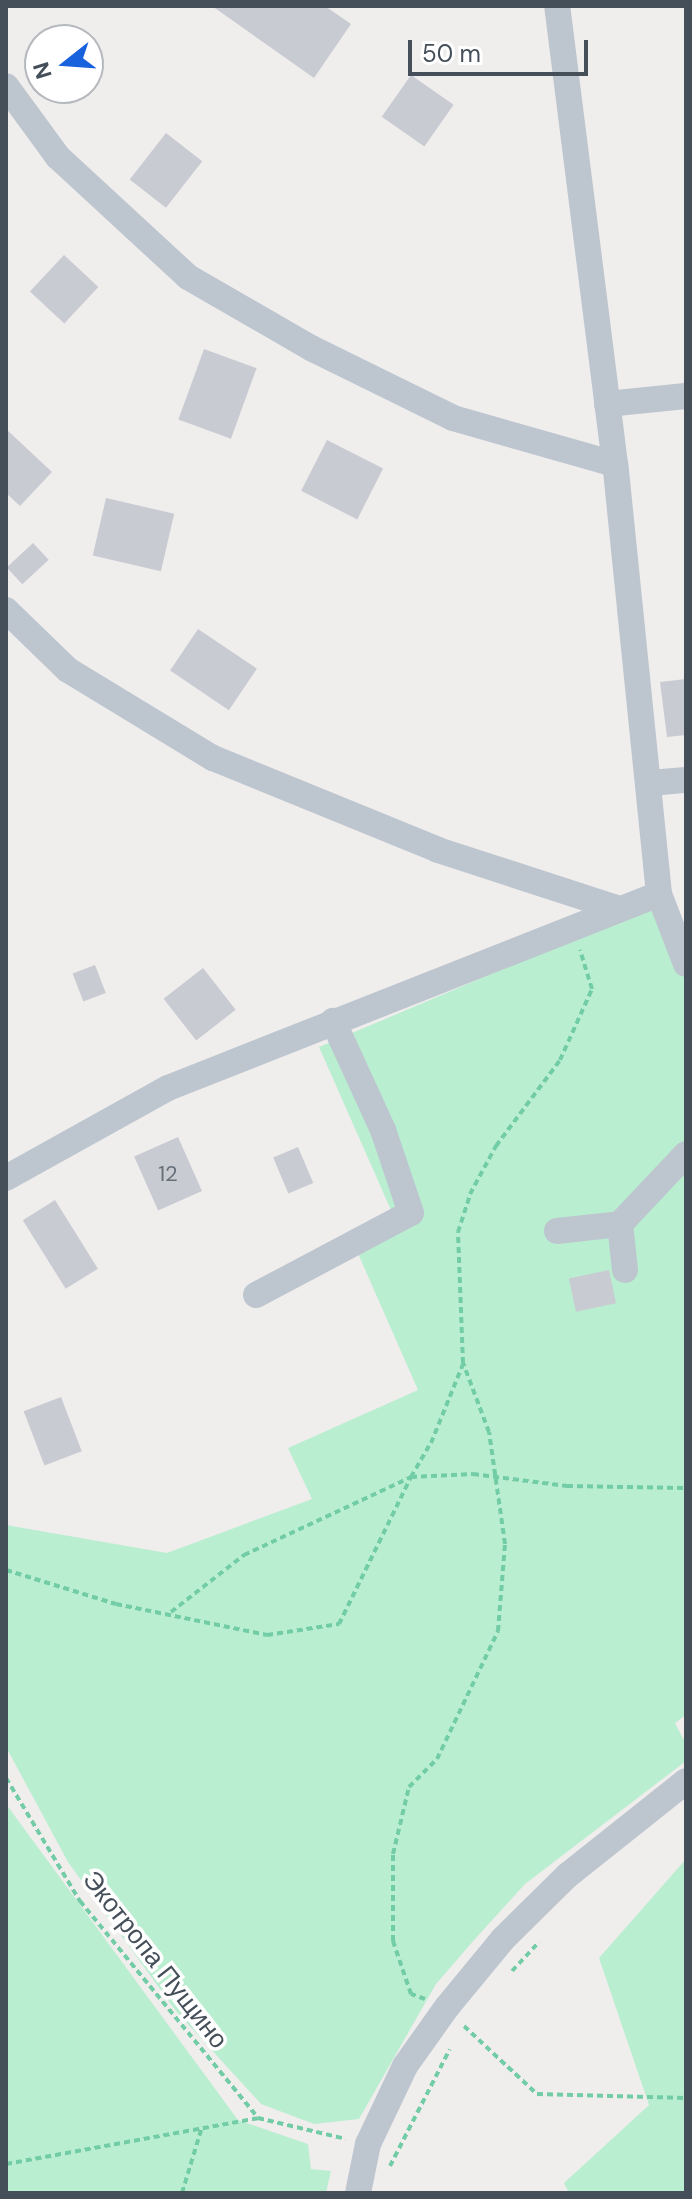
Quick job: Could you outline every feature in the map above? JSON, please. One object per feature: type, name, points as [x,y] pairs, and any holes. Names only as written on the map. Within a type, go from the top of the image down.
[{"type":"street","points":[[557,6],[615,464],[659,894],[686,964]]},
{"type":"street","points":[[6,86],[58,157],[188,277],[311,348],[453,418],[615,464]]},
{"type":"street","points":[[607,404],[686,396]]},
{"type":"street","points":[[6,610],[68,670],[213,758],[438,850],[617,908]]},
{"type":"street","points":[[650,783],[686,780]]},
{"type":"street","points":[[6,1178],[168,1088],[617,908],[659,894]]},
{"type":"street","points":[[256,1295],[411,1213],[383,1130],[333,1021]]},
{"type":"street","points":[[557,1231],[620,1224],[686,1154]]},
{"type":"street","points":[[620,1224],[625,1270]]},
{"type":"street","points":[[358,2193],[368,2144],[405,2066],[461,2015],[503,1939],[568,1875],[686,1781]]},
{"type":"path","points":[[6,1570],[116,1604],[171,1612],[267,1635],[339,1624],[411,1477],[431,1443],[463,1363],[458,1232],[470,1194],[496,1146],[560,1060],[592,989],[580,955],[581,923]]},
{"type":"path","points":[[463,1363],[477,1391],[497,1476],[505,1544],[498,1631],[437,1759],[409,1787],[393,1854],[393,1941],[411,1994],[461,2015],[537,2094],[686,2098]]},
{"type":"path","points":[[171,1612],[244,1555],[411,1477],[497,1476],[567,1486],[686,1488]]},
{"type":"path","name":"Экотропа Пущино","points":[[6,1778],[80,1901],[258,2118]]},
{"type":"path","points":[[504,1980],[545,1935]]},
{"type":"path","points":[[384,2179],[461,2015]]},
{"type":"path","points":[[6,2164],[258,2118],[368,2144]]},
{"type":"path","points":[[182,2193],[201,2129]]},
{"type":"green space","points":[[659,903],[686,956],[686,1715],[675,1723],[686,1744],[686,1761],[525,1884],[436,1984],[359,2119],[314,2124],[261,2104],[176,2011],[68,1862],[6,1747],[6,1525],[167,1553],[312,1499],[288,1448],[418,1390],[356,1249],[398,1226],[319,1047]]},
{"type":"green space","points":[[6,1804],[238,2120],[308,2144],[311,2169],[331,2171],[326,2193],[6,2193]]},
{"type":"green space","points":[[686,1859],[686,2193],[569,2193],[564,2183],[649,2105],[599,1958]]},
{"type":"building","points":[[212,6],[325,6],[351,24],[314,78]]},
{"type":"building","points":[[411,75],[454,105],[424,147],[382,117]]},
{"type":"building","points":[[166,133],[202,161],[166,208],[130,179]]},
{"type":"building","points":[[64,255],[98,287],[64,324],[30,292]]},
{"type":"building","points":[[204,349],[257,368],[231,439],[178,419]]},
{"type":"building","points":[[6,429],[52,472],[20,506],[6,493]]},
{"type":"building","points":[[327,440],[383,469],[357,519],[301,491]]},
{"type":"building","points":[[106,498],[174,514],[161,571],[93,555]]},
{"type":"building","points":[[33,543],[49,560],[22,584],[7,568]]},
{"type":"building","points":[[198,629],[257,669],[229,710],[170,670]]},
{"type":"building","points":[[686,679],[686,735],[667,737],[660,682]]},
{"type":"building","points":[[95,965],[106,993],[83,1002],[73,974]]},
{"type":"building","points":[[203,968],[236,1010],[196,1041],[164,999]]},
{"type":"building","points":[[178,1137],[202,1191],[158,1210],[134,1157]]},
{"type":"building","points":[[298,1147],[313,1183],[288,1193],[273,1158]]},
{"type":"building","points":[[55,1200],[98,1269],[66,1289],[23,1220]]},
{"type":"building","points":[[609,1270],[616,1303],[576,1312],[569,1279]]},
{"type":"building","points":[[61,1397],[82,1451],[44,1465],[24,1411]]}]
